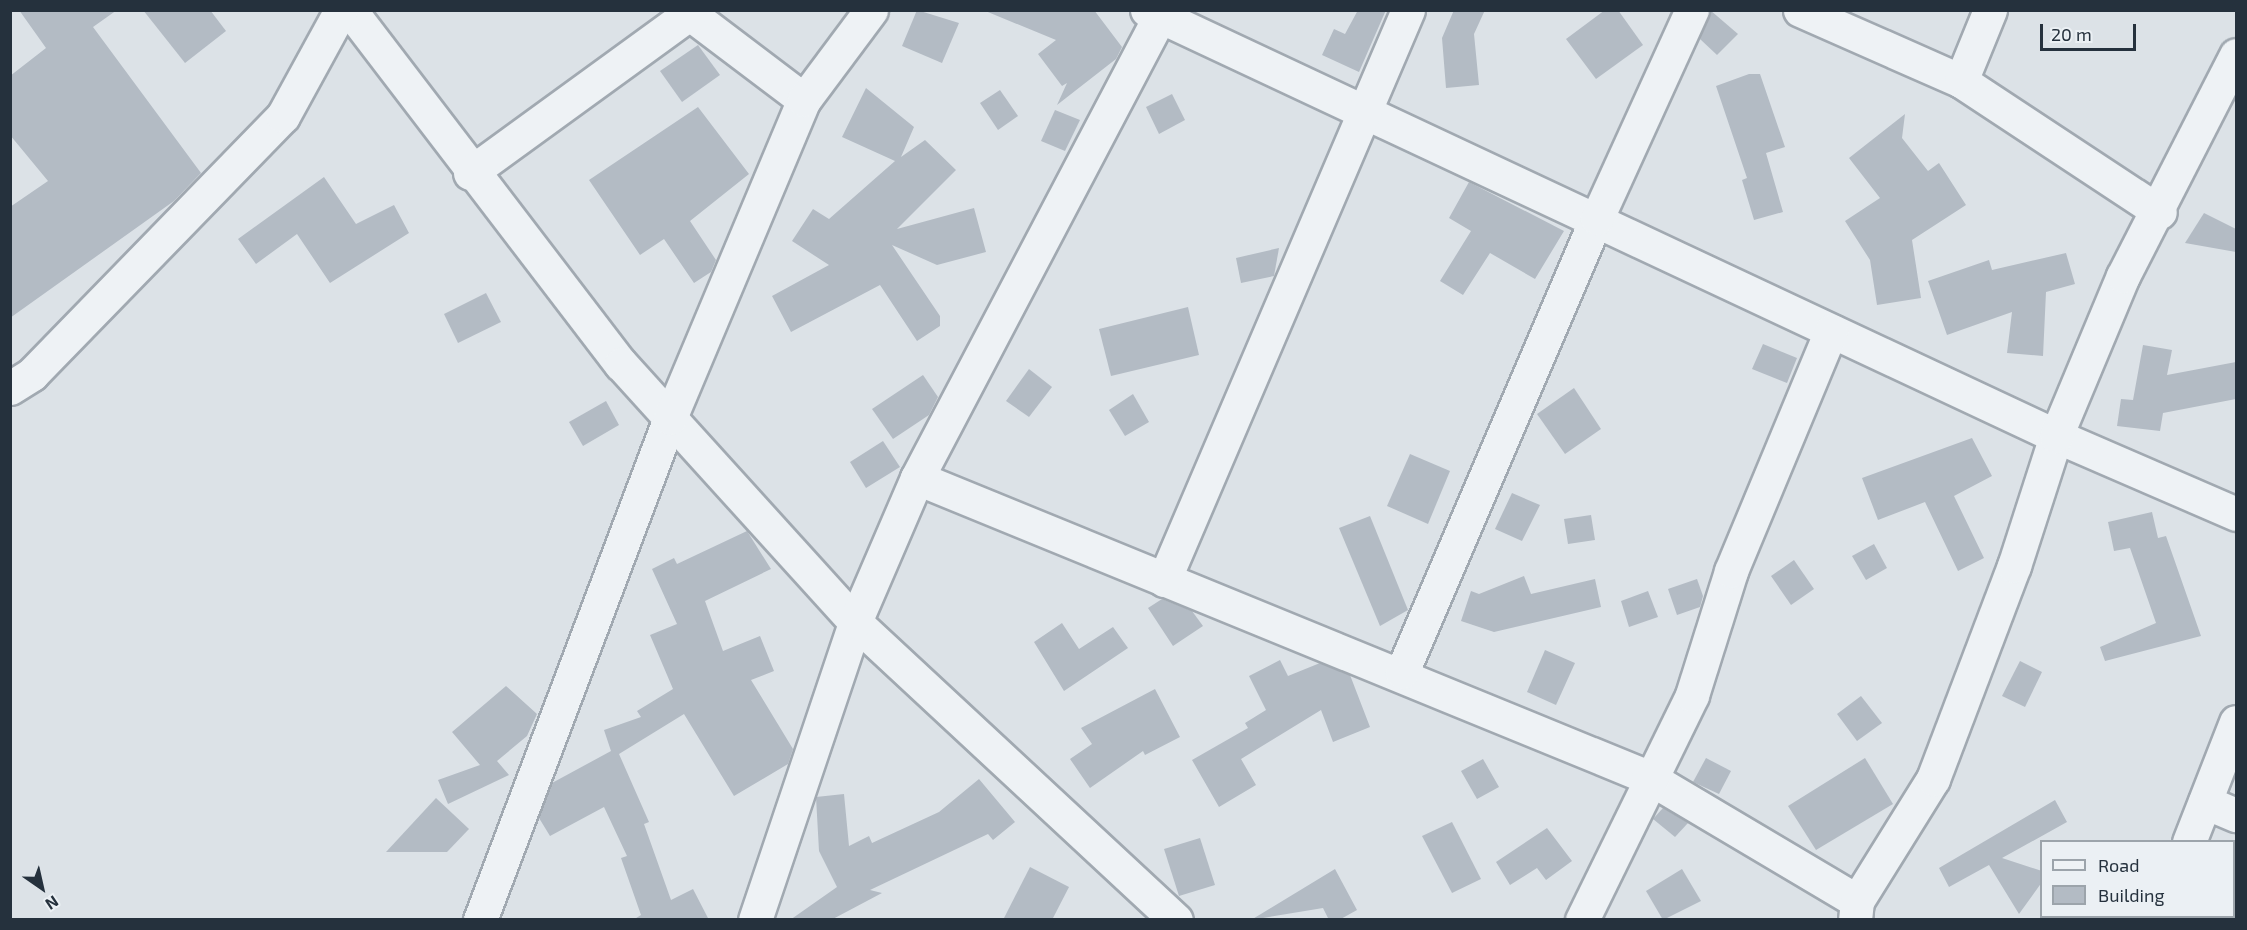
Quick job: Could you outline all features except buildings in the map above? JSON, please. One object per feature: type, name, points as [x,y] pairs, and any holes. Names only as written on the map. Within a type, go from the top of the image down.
[{"type":"street","points":[[10,388],[32,374],[283,116],[341,10]]},
{"type":"street","points":[[350,10],[470,173],[669,418],[855,622],[1176,920]]},
{"type":"street","points":[[480,920],[669,418],[804,100],[871,10]]},
{"type":"street","points":[[1164,580],[1362,108],[1408,10]]},
{"type":"street","points":[[1402,672],[1597,218],[1692,10]]},
{"type":"street","points":[[1800,10],[1961,81],[2160,212]]},
{"type":"street","points":[[1961,81],[1990,10]]},
{"type":"street","points":[[470,173],[687,12],[804,100]]},
{"type":"street","points":[[754,920],[855,622],[916,477],[1154,13],[1597,218],[2056,436],[2236,514]]},
{"type":"street","points":[[916,477],[1164,580],[1402,672],[1648,777],[1856,910],[1933,779],[2014,566],[2056,436],[2123,276],[2160,212],[2236,55]]},
{"type":"street","points":[[1582,920],[1648,777],[1692,695],[1731,571],[1831,331]]},
{"type":"street","points":[[2190,840],[2236,722]]},
{"type":"street","points":[[2205,802],[2236,815]]}]
